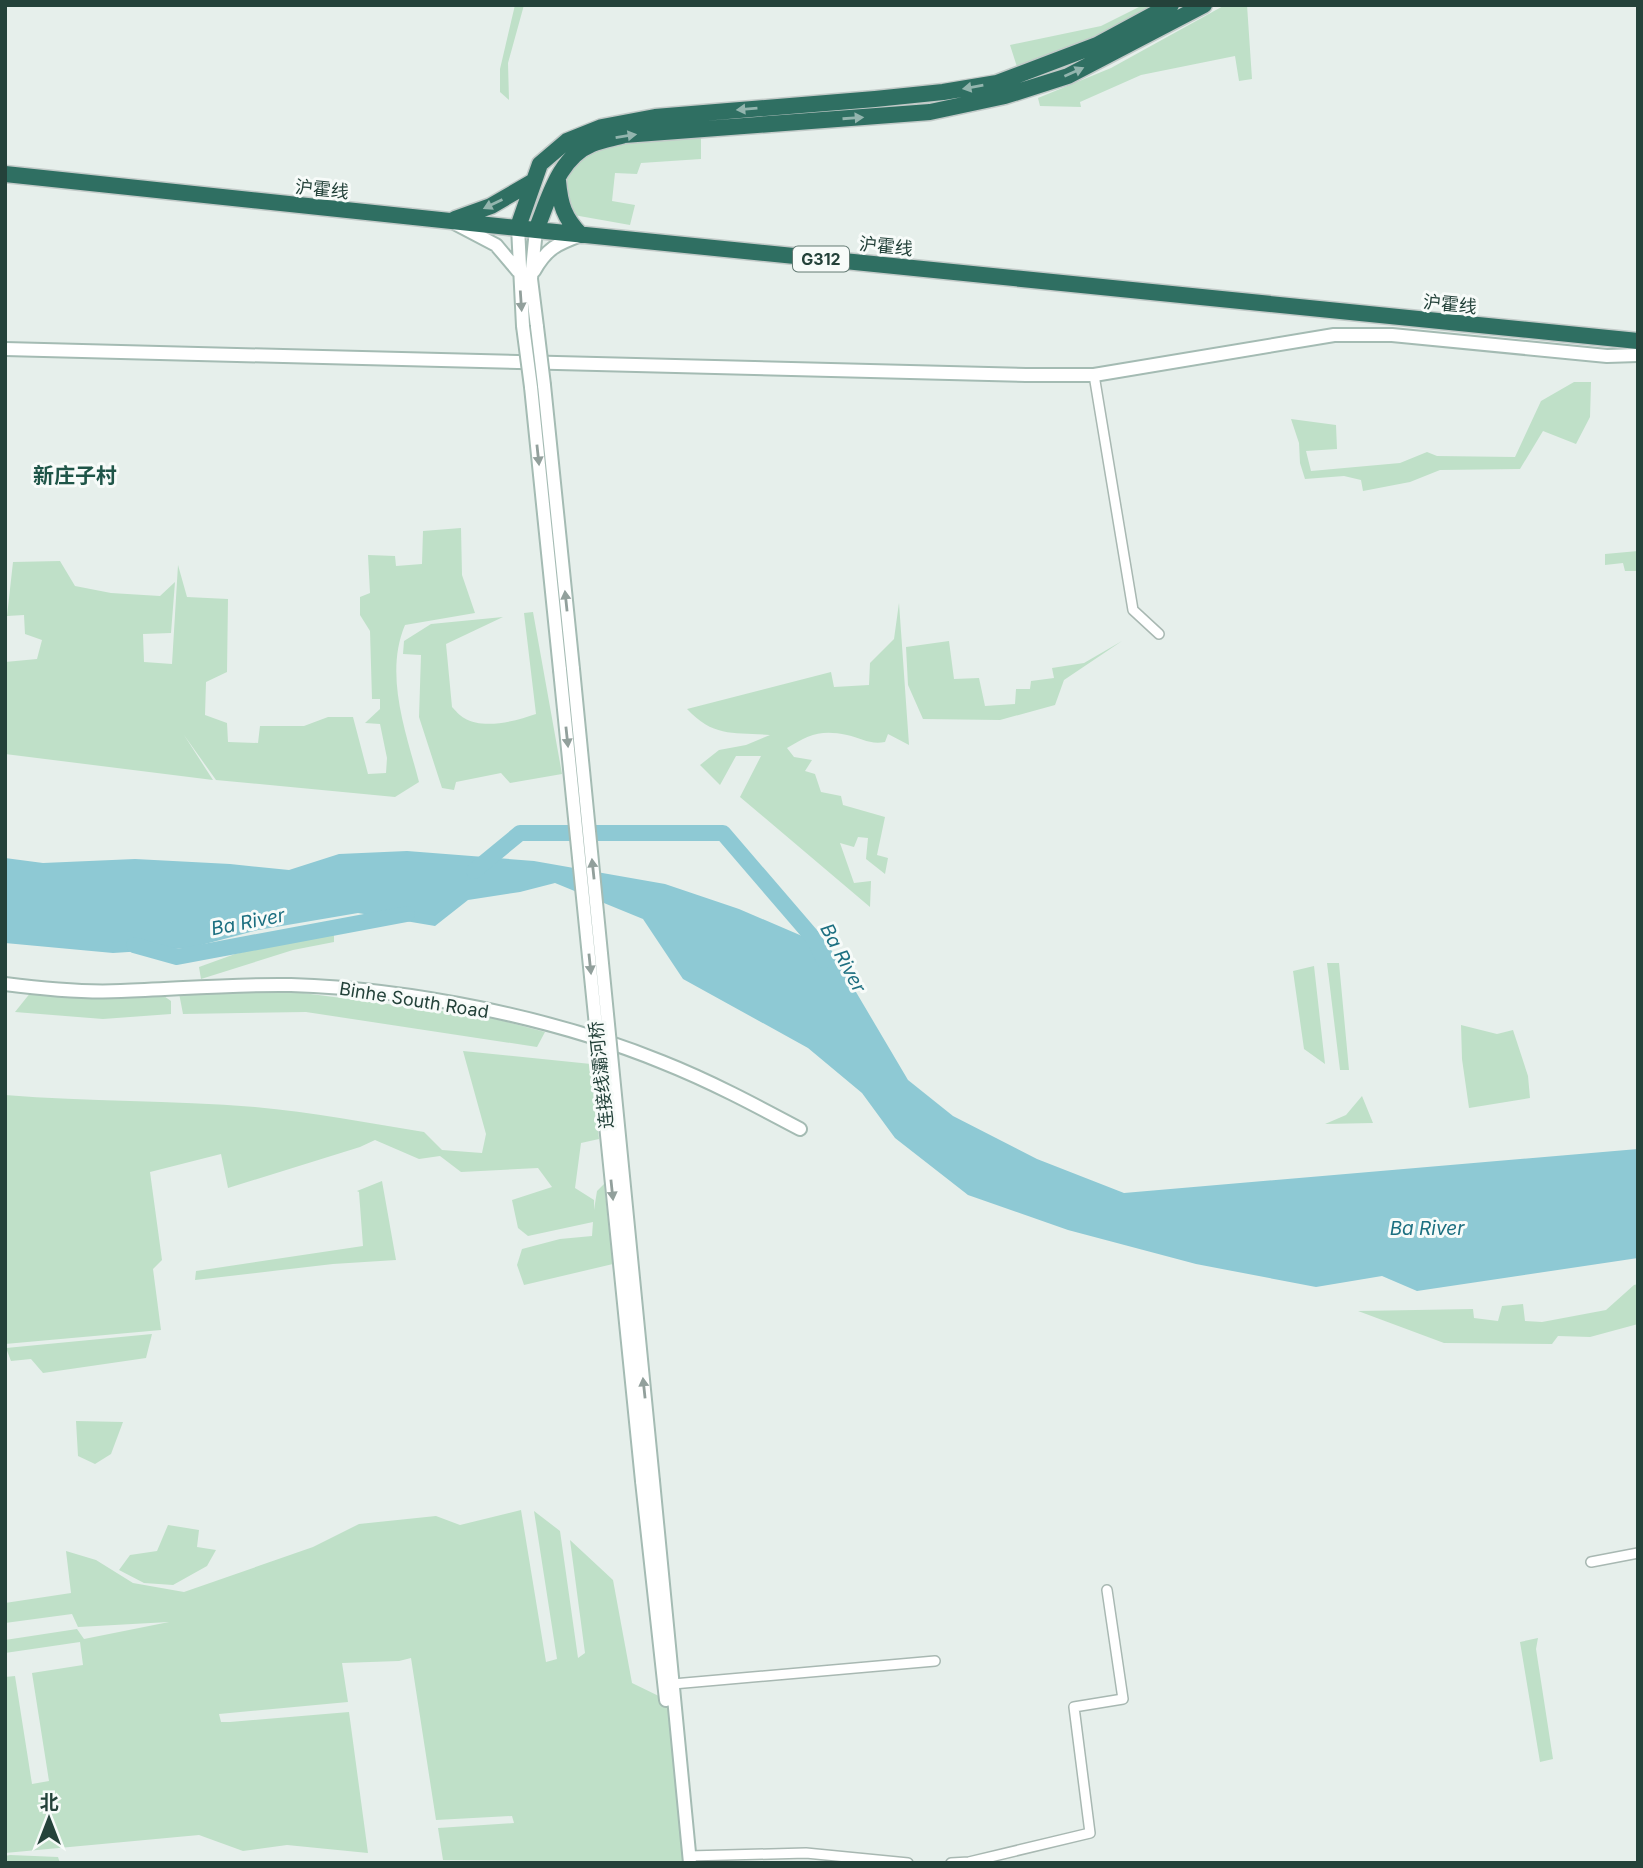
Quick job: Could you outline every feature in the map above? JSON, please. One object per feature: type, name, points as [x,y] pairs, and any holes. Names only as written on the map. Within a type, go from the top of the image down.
[{"type":"highway","points":[[518,227],[540,164],[567,141],[602,127],[655,117],[875,99],[997,83],[1097,45],[1171,5]]},
{"type":"highway","points":[[536,230],[558,177],[571,157],[591,144],[624,135],[930,112],[1004,96],[1068,76],[1204,5]]},
{"type":"highway","name":"沪霍线","points":[[5,174],[1638,341]]},
{"type":"highway","points":[[558,177],[561,206],[581,235]]},
{"type":"highway","points":[[449,221],[491,206],[534,180]]},
{"type":"main road","points":[[449,221],[496,245],[525,273]]},
{"type":"main road","points":[[518,227],[537,327],[537,386]]},
{"type":"main road","points":[[536,230],[525,273],[523,327],[537,386]]},
{"type":"main road","points":[[525,273],[543,255],[581,235]]},
{"type":"main road","points":[[5,349],[1026,375],[1094,375],[1334,335],[1392,335],[1607,356],[1638,355]]},
{"type":"main road","name":"连接线灞河桥","points":[[537,386],[573,669],[648,1481]]},
{"type":"main road","name":"连接线灞河桥","points":[[537,386],[560,670],[648,1481]]},
{"type":"main road","name":"Binhe South Road","points":[[5,984],[42,989],[120,991],[232,985],[337,987],[432,1000],[618,1045],[745,1100],[800,1129]]},
{"type":"main road","points":[[648,1481],[673,1684],[688,1860]]},
{"type":"main road","points":[[648,1481],[688,1860]]},
{"type":"street","points":[[1094,375],[1133,610],[1158,634]]},
{"type":"street","points":[[1591,1562],[1638,1553]]},
{"type":"street","points":[[951,1863],[969,1862],[1090,1833],[1074,1707],[1123,1699],[1107,1590]]},
{"type":"street","points":[[673,1684],[935,1661]]},
{"type":"street","points":[[688,1860],[806,1853],[908,1863]]},
{"type":"green space","points":[[515,5],[524,5],[508,63],[509,100],[500,92],[500,69]]},
{"type":"green space","points":[[1143,5],[1159,5],[1018,70],[1010,45],[1101,26]]},
{"type":"green space","points":[[1225,5],[1247,5],[1252,79],[1239,81],[1235,56],[1141,75],[1080,102],[1081,107],[1040,106],[1038,98],[1111,68]]},
{"type":"green space","points":[[701,136],[701,159],[641,163],[637,174],[615,173],[612,201],[635,205],[630,225],[568,214],[561,189],[567,169],[601,146]]},
{"type":"green space","points":[[1574,382],[1591,382],[1590,417],[1576,444],[1543,431],[1520,469],[1440,470],[1410,482],[1363,491],[1361,480],[1344,476],[1305,479],[1300,463],[1299,443],[1291,419],[1336,425],[1337,449],[1306,451],[1311,471],[1400,463],[1427,452],[1437,456],[1515,457],[1541,401]]},
{"type":"green space","points":[[461,528],[462,575],[475,613],[405,625],[396,664],[397,683],[403,724],[419,782],[395,797],[216,780],[184,735],[213,780],[5,754],[5,662],[37,659],[42,640],[25,634],[24,615],[7,616],[13,562],[60,561],[75,586],[111,593],[160,596],[175,582],[171,633],[143,634],[144,662],[172,664],[178,565],[187,597],[228,599],[227,672],[206,682],[205,715],[227,723],[228,742],[258,743],[260,726],[304,726],[328,717],[353,717],[368,774],[386,773],[387,758],[380,724],[365,723],[380,709],[380,699],[372,699],[370,631],[360,615],[360,597],[370,593],[368,555],[395,556],[396,566],[422,564],[423,531]]},
{"type":"green space","points":[[1638,551],[1638,571],[1625,571],[1623,563],[1605,565],[1605,554]]},
{"type":"green space","points":[[899,603],[909,745],[888,734],[885,742],[875,743],[847,735],[822,733],[787,748],[794,757],[812,760],[805,771],[815,774],[821,792],[841,796],[843,805],[885,817],[877,855],[888,858],[885,874],[866,859],[868,838],[858,837],[854,847],[840,843],[854,883],[871,881],[870,907],[740,797],[761,756],[736,756],[720,785],[700,765],[719,750],[746,745],[770,735],[725,732],[706,725],[687,709],[831,672],[834,687],[869,685],[870,663],[894,639]]},
{"type":"green space","points":[[533,612],[562,774],[510,783],[501,773],[456,782],[454,790],[442,788],[419,717],[421,655],[403,654],[404,641],[431,624],[503,617],[446,644],[452,707],[472,722],[510,722],[536,714],[524,613]]},
{"type":"green space","points":[[949,641],[954,679],[979,678],[985,706],[1015,704],[1016,689],[1030,689],[1031,681],[1054,678],[1052,668],[1084,663],[1122,641],[1064,680],[1055,705],[1000,720],[923,719],[908,685],[906,647]]},
{"type":"green space","points":[[334,930],[334,942],[293,950],[201,979],[199,967],[235,954]]},
{"type":"green space","points":[[1327,963],[1339,963],[1349,1070],[1340,1070]]},
{"type":"green space","points":[[1314,966],[1325,1064],[1304,1049],[1293,971]]},
{"type":"green space","points":[[31,992],[161,994],[171,1001],[171,1014],[103,1019],[15,1012]]},
{"type":"green space","points":[[179,993],[303,993],[488,1017],[545,1032],[537,1047],[306,1012],[183,1014]]},
{"type":"green space","points":[[1461,1025],[1497,1034],[1513,1030],[1528,1076],[1530,1098],[1469,1108],[1462,1059]]},
{"type":"green space","points":[[463,1051],[591,1064],[599,1139],[581,1143],[575,1188],[594,1200],[594,1210],[597,1191],[604,1184],[613,1264],[524,1285],[517,1265],[522,1249],[560,1239],[592,1236],[593,1222],[528,1236],[518,1228],[512,1200],[552,1187],[538,1168],[461,1172],[440,1156],[419,1159],[375,1140],[228,1188],[221,1154],[150,1172],[162,1260],[153,1269],[161,1330],[5,1344],[5,1095],[276,1109],[424,1132],[442,1150],[482,1153],[486,1134]]},
{"type":"green space","points":[[1362,1096],[1373,1123],[1325,1124],[1346,1115]]},
{"type":"green space","points":[[382,1181],[396,1260],[333,1264],[195,1280],[196,1271],[363,1246],[357,1191]]},
{"type":"green space","points":[[1638,1284],[1638,1324],[1590,1337],[1558,1336],[1552,1344],[1444,1343],[1358,1311],[1473,1309],[1474,1318],[1498,1321],[1502,1306],[1523,1304],[1525,1321],[1542,1322],[1606,1310]]},
{"type":"green space","points":[[152,1334],[146,1358],[43,1373],[31,1359],[11,1361],[6,1348]]},
{"type":"green space","points":[[76,1421],[123,1422],[111,1454],[95,1464],[78,1456]]},
{"type":"green space","points":[[521,1510],[546,1662],[557,1659],[534,1511],[560,1531],[578,1658],[585,1653],[570,1540],[613,1580],[632,1683],[667,1700],[685,1863],[443,1860],[438,1828],[514,1823],[512,1816],[436,1820],[411,1658],[399,1661],[342,1663],[348,1702],[219,1714],[221,1722],[230,1722],[349,1712],[368,1853],[287,1845],[243,1851],[199,1835],[5,1853],[5,1677],[15,1676],[32,1784],[49,1781],[32,1673],[83,1665],[80,1642],[5,1653],[5,1640],[77,1629],[84,1639],[169,1622],[78,1627],[72,1614],[5,1623],[5,1603],[71,1593],[66,1551],[96,1560],[133,1583],[184,1592],[313,1547],[359,1524],[436,1516],[460,1525]]},
{"type":"green space","points":[[168,1525],[199,1530],[197,1547],[216,1550],[207,1566],[173,1585],[144,1583],[119,1570],[130,1555],[157,1551]]},
{"type":"green space","points":[[1538,1638],[1536,1649],[1553,1759],[1540,1762],[1520,1642]]},
{"type":"green space","points":[[5,1856],[58,1857],[60,1863],[5,1863]]},
{"type":"water","name":"Ba River","points":[[407,851],[534,861],[665,884],[739,909],[830,948],[908,1080],[953,1116],[1037,1159],[1124,1193],[1638,1149],[1638,1258],[1417,1291],[1382,1276],[1316,1287],[1196,1264],[1068,1230],[968,1195],[895,1138],[862,1093],[808,1048],[683,979],[643,919],[555,883],[520,892],[468,900],[435,926],[358,913],[258,930],[190,948],[113,953],[5,943],[5,858],[43,863],[135,859],[289,870],[339,854]]},
{"type":"waterway","name":"Ba River","points":[[474,871],[520,833],[723,833],[815,940],[824,960]]},
{"type":"waterway","name":"Ba River","points":[[134,945],[177,957],[407,914]]},
{"type":"district","name":"新庄子村","points":[[75,475]]}]
